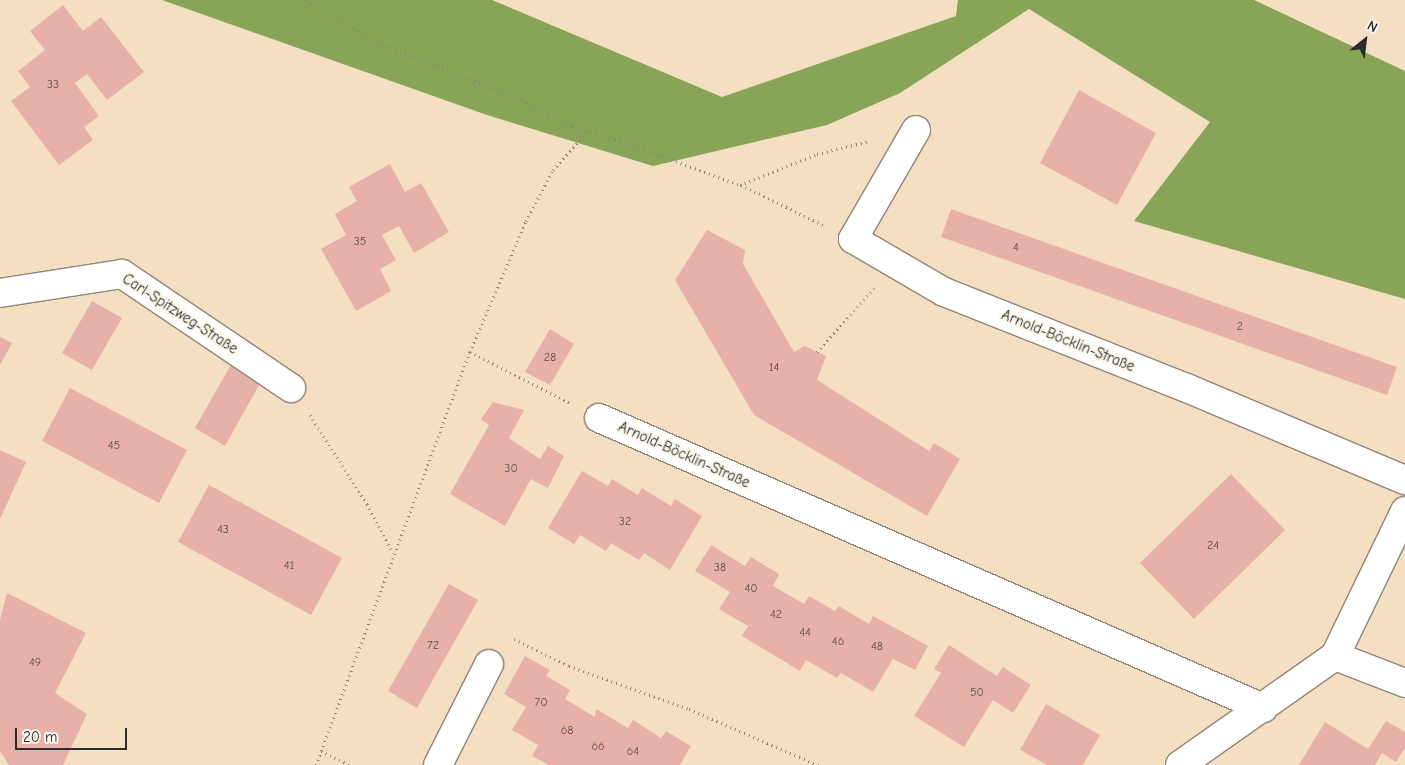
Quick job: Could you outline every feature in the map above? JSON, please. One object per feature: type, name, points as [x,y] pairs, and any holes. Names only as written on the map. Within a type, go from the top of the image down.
[{"type":"street","points":[[853,239],[916,130]]},
{"type":"street","name":"Arnold-Böcklin-Straße","points":[[853,239],[944,292],[1187,388],[1405,480]]},
{"type":"street","name":"Carl-Spitzweg-Straße","points":[[0,293],[122,274],[292,388]]},
{"type":"street","name":"Arnold-Böcklin-Straße","points":[[599,418],[1263,708]]},
{"type":"street","points":[[1180,765],[1335,656],[1405,511]]},
{"type":"street","points":[[1335,656],[1405,683]]},
{"type":"street","points":[[438,765],[489,664]]},
{"type":"path","points":[[306,0],[377,42],[526,102],[570,126],[615,139],[740,185],[853,239]]},
{"type":"path","points":[[740,185],[817,154],[916,130]]},
{"type":"path","points":[[316,765],[470,352],[526,221],[553,170],[587,132]]},
{"type":"path","points":[[817,352],[896,264]]},
{"type":"path","points":[[470,352],[599,418]]},
{"type":"path","points":[[292,388],[367,504],[394,553]]},
{"type":"path","points":[[512,639],[569,666],[689,709],[818,765]]},
{"type":"path","points":[[321,751],[350,765]]},
{"type":"green space","points":[[162,0],[492,0],[722,97],[956,16],[958,0],[1254,0],[1405,71],[1405,299],[1134,221],[1210,122],[1029,9],[900,93],[827,125],[653,166],[487,115]]},
{"type":"building","points":[[63,5],[83,31],[101,17],[144,72],[107,100],[87,74],[75,83],[99,116],[84,127],[93,140],[59,165],[11,101],[30,87],[18,71],[45,50],[30,31]]},
{"type":"building","points":[[1079,90],[1156,133],[1117,205],[1040,163]]},
{"type":"building","points":[[390,164],[405,192],[421,183],[449,232],[414,253],[399,226],[382,235],[396,260],[380,269],[391,291],[356,311],[321,249],[346,235],[335,214],[357,201],[349,187]]},
{"type":"building","points":[[951,209],[1397,367],[1387,395],[941,237]]},
{"type":"building","points":[[707,230],[745,250],[743,264],[794,352],[805,346],[826,356],[817,380],[929,451],[934,443],[960,459],[927,516],[754,415],[675,280]]},
{"type":"building","points":[[92,301],[122,318],[92,370],[62,353]]},
{"type":"building","points":[[550,329],[574,344],[550,385],[525,372]]},
{"type":"building","points":[[0,337],[12,343],[0,365]]},
{"type":"building","points":[[233,361],[263,378],[225,446],[195,428]]},
{"type":"building","points":[[70,388],[187,450],[159,503],[42,441]]},
{"type":"building","points":[[493,402],[524,410],[509,438],[540,459],[548,446],[564,456],[548,488],[531,479],[505,526],[450,494],[489,425],[481,419]]},
{"type":"building","points":[[0,450],[26,462],[0,519]]},
{"type":"building","points":[[582,471],[608,486],[612,479],[638,495],[642,488],[671,506],[675,499],[702,516],[670,570],[644,553],[639,560],[611,543],[606,551],[580,535],[574,544],[548,528]]},
{"type":"building","points":[[1231,474],[1285,530],[1194,619],[1140,563]]},
{"type":"building","points":[[209,485],[342,558],[311,615],[178,542]]},
{"type":"building","points":[[711,545],[745,566],[751,557],[779,574],[773,586],[804,604],[809,596],[835,611],[839,606],[869,624],[873,616],[928,646],[915,670],[893,659],[873,692],[841,673],[837,678],[806,660],[800,671],[742,636],[748,626],[719,609],[730,592],[695,571]]},
{"type":"building","points":[[449,584],[478,600],[417,708],[388,691]]},
{"type":"building","points":[[7,593],[86,633],[55,693],[87,714],[63,765],[9,765],[0,751],[0,620]]},
{"type":"building","points":[[949,645],[997,676],[1003,667],[1031,685],[1013,713],[993,700],[964,747],[914,716],[941,673],[934,669]]},
{"type":"building","points":[[525,656],[550,670],[546,676],[570,690],[565,699],[595,717],[596,709],[628,728],[633,720],[661,738],[666,731],[691,746],[680,765],[549,765],[532,756],[538,745],[512,730],[526,707],[504,694]]},
{"type":"building","points":[[1046,704],[1100,735],[1083,765],[1047,765],[1020,750]]},
{"type":"building","points":[[1386,721],[1405,732],[1405,748],[1396,762],[1382,753],[1375,765],[1299,765],[1325,722],[1368,749]]}]
